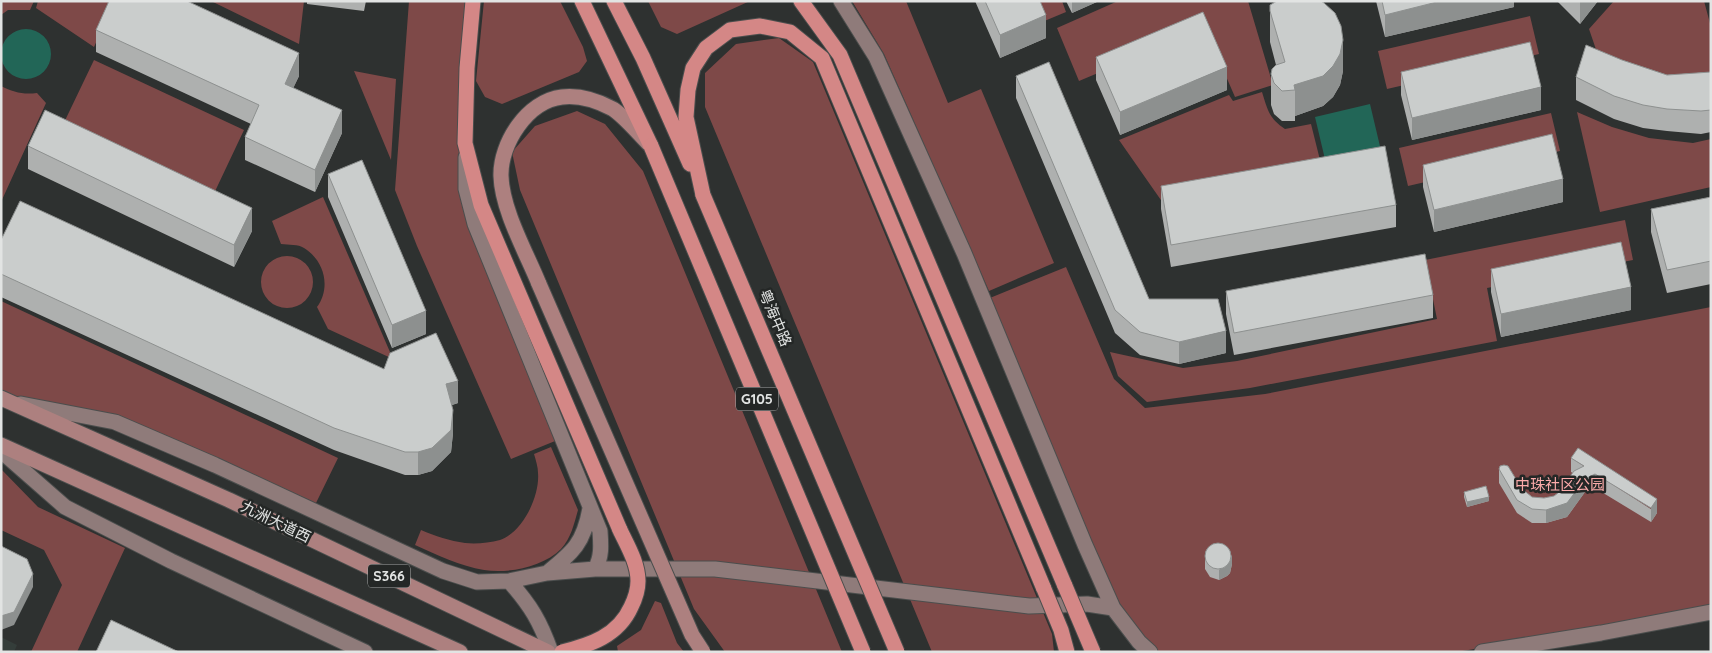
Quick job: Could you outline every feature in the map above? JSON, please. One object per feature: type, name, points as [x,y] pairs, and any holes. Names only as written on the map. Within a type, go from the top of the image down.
[{"type":"highway","points":[[473,1],[467,68],[465,143],[481,205],[635,563],[638,580],[637,593],[627,616],[618,627],[606,636],[584,646],[562,652]]},
{"type":"highway","name":"G105","points":[[582,1],[651,146],[863,652]]},
{"type":"highway","name":"粤海中路","points":[[614,1],[643,58],[703,195],[897,652]]},
{"type":"highway","points":[[801,1],[840,55],[1093,652]]},
{"type":"highway","points":[[703,195],[686,117],[688,90],[693,68],[706,48],[730,30],[760,26],[790,32],[822,58],[1061,630],[1067,652]]},
{"type":"main road","points":[[841,1],[876,57],[964,253],[1081,536],[1113,608],[1139,642],[1150,652]]},
{"type":"main road","points":[[651,146],[614,110],[586,98],[561,97],[541,105],[525,118],[511,136],[503,154],[501,176],[504,202],[688,626],[703,652]]},
{"type":"main road","points":[[465,143],[466,190],[475,224],[600,531],[600,561],[595,569]]},
{"type":"main road","points":[[4,400],[115,422],[215,465],[444,571],[477,582],[509,581],[548,573],[595,569],[715,569],[1029,606],[1086,604],[1113,608]]},
{"type":"main road","name":"九洲大道西","points":[[4,400],[230,500],[549,652]]},
{"type":"main road","points":[[1,445],[460,652]]},
{"type":"main road","points":[[1,451],[65,507],[171,561],[365,652]]},
{"type":"main road","points":[[548,573],[568,556],[582,538],[587,526],[590,508]]},
{"type":"main road","points":[[509,581],[527,601],[541,624],[549,652]]},
{"type":"main road","points":[[1482,652],[1602,633],[1711,612]]},
{"type":"shaded area","points":[[26,29],[44,36],[51,54],[44,72],[26,79],[8,72],[1,54],[8,36]]},
{"type":"shaded area","points":[[1370,104],[1383,159],[1328,172],[1315,117]]},
{"type":"shaded area","points":[[1,637],[17,645],[14,652],[1,652]]},
{"type":"green space","points":[[1,1],[34,1],[30,10],[8,10],[1,15]]},
{"type":"green space","points":[[38,1],[115,1],[94,47],[36,8]]},
{"type":"green space","points":[[211,1],[304,1],[299,44]]},
{"type":"green space","points":[[409,1],[473,1],[465,143],[560,439],[511,459],[417,246],[395,190]]},
{"type":"green space","points":[[484,1],[560,1],[583,47],[587,61],[579,72],[502,104],[485,97],[476,81]]},
{"type":"green space","points":[[648,1],[750,1],[677,34],[661,27]]},
{"type":"green space","points":[[852,1],[906,1],[948,103],[981,89],[1054,263],[989,291],[884,54]]},
{"type":"green space","points":[[1033,1],[1062,1],[1066,12],[1042,22]]},
{"type":"green space","points":[[1118,1],[1248,1],[1273,85],[1235,97],[1205,28],[1079,81],[1057,28]]},
{"type":"green space","points":[[1614,1],[1704,1],[1711,27],[1711,86],[1601,64],[1589,29]]},
{"type":"green space","points":[[1530,16],[1539,54],[1387,89],[1378,51]]},
{"type":"green space","points":[[779,38],[813,62],[1052,634],[1054,652],[932,652],[705,107],[705,73],[736,44]]},
{"type":"green space","points":[[94,60],[244,130],[209,204],[59,133]]},
{"type":"green space","points":[[354,71],[396,79],[391,160]]},
{"type":"green space","points":[[1,86],[27,94],[37,93],[46,103],[1,202]]},
{"type":"green space","points":[[1262,92],[1270,114],[1285,129],[1311,124],[1323,172],[1163,203],[1119,140],[1229,95],[1233,101]]},
{"type":"green space","points":[[577,111],[605,124],[643,171],[842,652],[725,652],[694,609],[520,190],[512,152],[535,126]]},
{"type":"green space","points":[[1577,112],[1612,127],[1649,138],[1693,143],[1711,139],[1711,187],[1600,212]]},
{"type":"green space","points":[[1551,113],[1560,151],[1408,186],[1399,148]]},
{"type":"green space","points":[[323,197],[393,359],[328,329],[317,307],[324,292],[325,283],[321,267],[311,253],[304,248],[296,245],[281,244],[272,221]]},
{"type":"green space","points":[[1625,220],[1633,260],[1487,288],[1497,341],[1250,388],[1147,402],[1118,376],[1110,352],[1183,368],[1237,361],[1437,319],[1425,260]]},
{"type":"green space","points":[[287,256],[297,258],[305,264],[311,272],[313,282],[311,292],[305,300],[297,306],[287,308],[277,306],[269,300],[263,292],[261,282],[263,272],[269,264],[277,258]]},
{"type":"green space","name":"中珠社区公园","points":[[1066,267],[1114,379],[1145,408],[1265,394],[1711,307],[1711,608],[1457,652],[1152,652],[1114,608],[985,300]]},
{"type":"green space","points":[[1,301],[338,458],[316,503],[120,417],[1,392]]},
{"type":"green space","points":[[551,447],[578,510],[572,531],[561,549],[554,555],[525,568],[493,571],[457,563],[415,545],[421,530],[448,540],[469,543],[491,542],[508,536],[523,521],[533,502],[538,482],[537,464],[534,454]]},
{"type":"green space","points":[[1,469],[38,507],[125,548],[77,652],[31,652],[62,585],[44,550],[1,530]]},
{"type":"green space","points":[[655,601],[661,603],[677,643],[684,652],[618,652],[617,646],[641,630]]},
{"type":"building","points":[[109,1],[187,1],[299,53],[285,84],[342,110],[315,170],[245,137],[259,105],[96,30]]},
{"type":"building","points":[[985,1],[1040,1],[1046,15],[1000,35]]},
{"type":"building","points":[[1277,1],[1321,1],[1335,13],[1341,26],[1343,40],[1340,54],[1333,66],[1323,76],[1294,85],[1295,90],[1282,91],[1274,83],[1271,74],[1272,69],[1276,65],[1285,62],[1270,11],[1270,5]]},
{"type":"building","points":[[1382,1],[1441,1],[1385,15]]},
{"type":"building","points":[[1203,12],[1227,67],[1120,112],[1096,57]]},
{"type":"building","points":[[1530,42],[1541,87],[1412,118],[1401,72]]},
{"type":"building","points":[[1586,45],[1622,60],[1667,75],[1711,72],[1711,110],[1667,109],[1643,105],[1614,96],[1576,77]]},
{"type":"building","points":[[1049,62],[1149,299],[1218,299],[1226,331],[1179,342],[1140,332],[1115,310],[1016,76]]},
{"type":"building","points":[[45,110],[252,208],[234,245],[28,146]]},
{"type":"building","points":[[1552,134],[1563,179],[1434,210],[1423,165]]},
{"type":"building","points":[[1385,146],[1396,205],[1171,245],[1161,186]]},
{"type":"building","points":[[362,160],[426,311],[392,325],[328,174]]},
{"type":"building","points":[[1711,197],[1711,261],[1667,270],[1651,209]]},
{"type":"building","points":[[20,201],[384,369],[390,353],[436,333],[458,381],[446,384],[453,410],[451,430],[432,448],[418,452],[405,452],[334,428],[1,274],[1,240]]},
{"type":"building","points":[[1621,242],[1631,287],[1501,314],[1491,269]]},
{"type":"building","points":[[1425,254],[1433,295],[1234,333],[1226,291]]},
{"type":"building","points":[[1578,448],[1657,499],[1651,508],[1595,474],[1585,479],[1567,503],[1546,510],[1532,509],[1517,500],[1499,469],[1500,466],[1508,466],[1522,489],[1532,497],[1544,498],[1554,496],[1574,471],[1584,466],[1571,458]]},
{"type":"building","points":[[1486,486],[1489,497],[1467,502],[1464,492]]},
{"type":"building","points":[[1218,543],[1227,547],[1231,556],[1227,565],[1218,569],[1209,565],[1205,556],[1209,547]]},
{"type":"building","points":[[1,546],[27,559],[33,574],[14,612],[1,616]]},
{"type":"building","points":[[111,620],[179,652],[96,652]]}]
